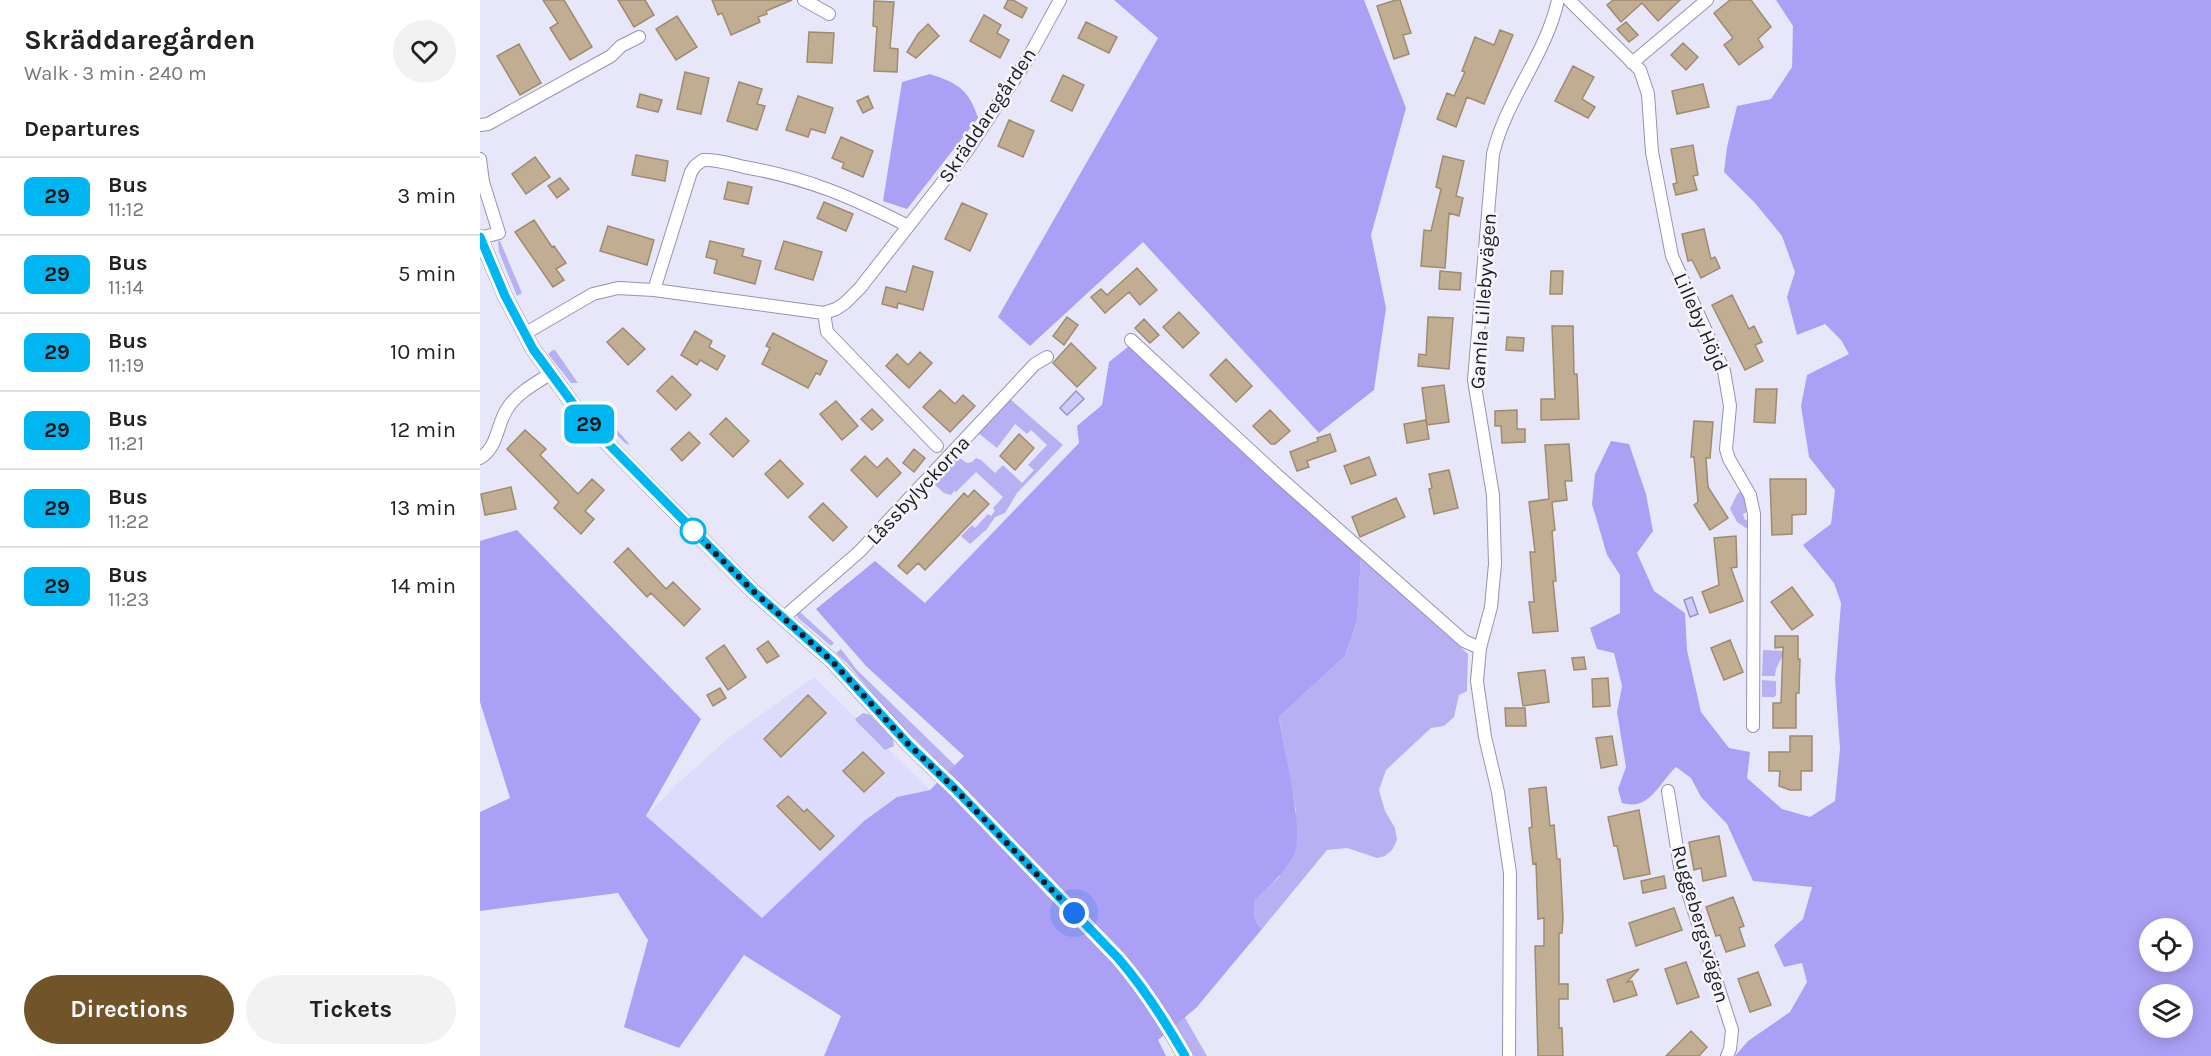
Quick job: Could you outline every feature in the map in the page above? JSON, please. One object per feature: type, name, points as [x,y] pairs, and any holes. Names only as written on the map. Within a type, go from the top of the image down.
[{"type":"street","points":[[804,0],[829,14]]},
{"type":"street","name":"Skräddaregården","points":[[824,313],[845,303],[860,288],[968,151],[1028,60],[1060,0]]},
{"type":"street","name":"Gamla Lillebyvägen","points":[[1509,1056],[1510,873],[1498,792],[1478,699],[1477,681],[1480,648],[1488,622],[1493,591],[1495,532],[1493,495],[1474,380],[1493,154],[1502,127],[1554,18],[1558,0]]},
{"type":"street","name":"Lilleby Höjd","points":[[1569,0],[1640,70],[1644,77],[1648,94],[1652,152],[1672,256],[1724,371],[1730,406],[1726,449],[1729,459],[1750,495],[1754,514],[1753,726]]},
{"type":"street","points":[[1632,63],[1707,0]]},
{"type":"street","points":[[480,125],[488,124],[611,56],[621,46],[639,37]]},
{"type":"street","points":[[480,159],[483,182],[499,233],[480,238],[524,334],[550,374],[594,429],[754,592],[832,661],[909,745],[955,789],[1118,958],[1137,981],[1185,1056]]},
{"type":"street","points":[[654,290],[691,172],[695,165],[703,160],[778,173],[813,183],[861,202],[908,226]]},
{"type":"street","points":[[524,334],[593,294],[618,288],[654,290],[824,313],[827,332],[937,446]]},
{"type":"street","points":[[1131,340],[1279,477],[1433,614],[1464,641],[1480,648]]},
{"type":"street","name":"Låssbylyckorna","points":[[783,618],[859,552],[1035,364],[1047,357]]},
{"type":"street","points":[[480,458],[490,450],[496,440],[499,423],[508,407],[550,374]]},
{"type":"street","name":"Ruggebergsvägen","points":[[1668,791],[1680,867],[1732,1030],[1727,1056]]},
{"type":"shaded area","points":[[1114,0],[1364,0],[1406,108],[1371,235],[1386,308],[1374,390],[1319,433],[1143,242],[1030,346],[998,317],[1158,38]]},
{"type":"shaded area","points":[[1776,0],[2211,0],[2211,1056],[1735,1056],[1748,1041],[1790,1012],[1807,982],[1802,963],[1784,967],[1774,945],[1803,919],[1812,887],[1753,881],[1727,824],[1701,797],[1691,778],[1676,767],[1647,800],[1632,804],[1622,803],[1618,789],[1626,767],[1617,712],[1622,686],[1614,653],[1597,649],[1590,628],[1620,613],[1620,575],[1607,555],[1592,504],[1595,474],[1611,441],[1629,444],[1646,494],[1653,531],[1637,553],[1654,591],[1685,613],[1687,650],[1701,712],[1729,748],[1750,752],[1747,778],[1782,809],[1810,817],[1835,801],[1840,749],[1835,679],[1841,603],[1834,583],[1803,545],[1831,524],[1835,490],[1809,457],[1801,406],[1807,375],[1849,354],[1841,340],[1825,324],[1797,335],[1787,297],[1795,272],[1782,236],[1755,203],[1724,172],[1727,147],[1737,106],[1771,99],[1792,67],[1793,26]]},
{"type":"shaded area","points":[[930,74],[955,84],[961,89],[970,100],[978,118],[907,209],[883,201],[902,82]]},
{"type":"shaded area","points":[[498,241],[500,241],[522,293],[517,296],[499,252]]},
{"type":"shaded area","points":[[1129,346],[1361,556],[1357,621],[1345,656],[1279,717],[1295,809],[1297,844],[1294,855],[1281,874],[1254,901],[1256,920],[1262,929],[1196,1008],[1158,1040],[1166,1056],[824,1056],[841,1016],[744,955],[679,1048],[624,1027],[648,940],[618,893],[480,911],[480,812],[510,798],[480,702],[480,541],[517,530],[701,719],[646,816],[762,918],[864,821],[897,797],[930,790],[964,756],[866,666],[816,609],[875,561],[925,603],[1079,443],[1077,426],[1102,405],[1109,362]]},
{"type":"shaded area","points":[[553,350],[578,383],[571,383],[548,354]]},
{"type":"shaded area","points":[[1076,391],[1084,399],[1067,415],[1060,408]]},
{"type":"shaded area","points":[[1010,399],[1063,445],[1017,493],[1005,513],[995,517],[987,529],[970,544],[961,536],[972,525],[975,528],[988,514],[991,516],[995,511],[993,508],[1003,497],[976,472],[951,495],[944,493],[934,484],[958,457],[967,463],[976,458],[981,460],[995,473],[1003,465],[1022,483],[1034,470],[1028,465],[1047,445],[1031,430],[1027,434],[1015,424],[997,448],[978,433]]},
{"type":"shaded area","points":[[596,408],[630,445],[625,443],[593,411]]},
{"type":"shaded area","points":[[1743,489],[1749,511],[1743,514],[1745,520],[1749,520],[1748,528],[1737,522],[1730,509],[1737,494]]},
{"type":"shaded area","points":[[1361,556],[1468,654],[1467,691],[1459,695],[1454,717],[1444,726],[1431,728],[1386,770],[1379,790],[1385,811],[1395,828],[1397,840],[1392,850],[1385,856],[1377,858],[1347,848],[1327,850],[1262,929],[1256,920],[1254,901],[1279,877],[1296,811],[1279,717],[1345,656],[1357,621]]},
{"type":"shaded area","points":[[1692,597],[1698,614],[1690,617],[1684,600]]},
{"type":"shaded area","points":[[800,612],[834,643],[831,646],[798,618],[796,614]]},
{"type":"shaded area","points":[[841,649],[857,670],[967,777],[1002,827],[891,715],[836,653]]},
{"type":"shaded area","points":[[1763,650],[1785,651],[1775,676],[1762,676]]},
{"type":"shaded area","points":[[814,677],[930,790],[897,797],[864,821],[762,918],[646,816],[678,783],[731,736]]},
{"type":"shaded area","points":[[1762,680],[1776,681],[1774,697],[1762,697]]},
{"type":"shaded area","points":[[863,713],[870,715],[893,739],[894,746],[885,750],[857,722],[855,719]]},
{"type":"shaded area","points":[[1161,1000],[1180,1009],[1207,1056],[1194,1056]]},
{"type":"building","points":[[543,0],[564,0],[592,47],[570,60],[550,28],[558,23]]},
{"type":"building","points":[[618,0],[645,0],[654,15],[634,27]]},
{"type":"building","points":[[712,0],[792,0],[766,11],[767,14],[758,17],[760,22],[731,35],[722,13],[718,15]]},
{"type":"building","points":[[1008,0],[1013,0],[1027,8],[1022,18],[1004,8]]},
{"type":"building","points":[[1400,0],[1411,33],[1403,35],[1409,54],[1394,59],[1377,6]]},
{"type":"building","points":[[1613,0],[1680,0],[1658,21],[1642,3],[1621,22],[1607,5]]},
{"type":"building","points":[[1730,0],[1751,0],[1771,27],[1758,39],[1763,47],[1739,65],[1724,45],[1733,38],[1714,13]]},
{"type":"building","points":[[874,1],[894,2],[890,48],[898,49],[897,72],[874,71],[877,27],[873,26]]},
{"type":"building","points":[[984,15],[1001,25],[997,33],[1009,40],[1000,58],[970,41]]},
{"type":"building","points":[[677,16],[697,47],[676,60],[656,29]]},
{"type":"building","points":[[1086,22],[1117,37],[1109,53],[1078,38]]},
{"type":"building","points":[[1626,22],[1638,35],[1629,42],[1617,29]]},
{"type":"building","points":[[928,24],[939,36],[916,58],[907,52],[918,34]]},
{"type":"building","points":[[1500,30],[1513,35],[1484,104],[1467,97],[1456,127],[1437,119],[1447,93],[1454,96],[1465,72],[1462,71],[1475,37],[1494,45]]},
{"type":"building","points":[[809,32],[834,33],[832,63],[807,62]]},
{"type":"building","points":[[1683,43],[1698,57],[1686,70],[1671,55]]},
{"type":"building","points":[[519,44],[541,83],[520,95],[497,56]]},
{"type":"building","points":[[1573,66],[1594,77],[1582,99],[1595,107],[1588,118],[1555,101]]},
{"type":"building","points":[[685,72],[709,78],[701,114],[677,109]]},
{"type":"building","points":[[1063,75],[1084,85],[1072,111],[1051,101]]},
{"type":"building","points":[[739,82],[762,89],[757,104],[765,106],[757,130],[727,121]]},
{"type":"building","points":[[1703,84],[1709,107],[1677,114],[1672,91]]},
{"type":"building","points":[[640,94],[662,100],[658,112],[637,107]]},
{"type":"building","points":[[798,96],[833,108],[825,133],[811,129],[808,137],[786,130]]},
{"type":"building","points":[[868,96],[873,108],[863,113],[857,101]]},
{"type":"building","points":[[1009,120],[1034,131],[1023,157],[998,146]]},
{"type":"building","points":[[841,137],[873,151],[863,177],[842,168],[844,163],[832,158]]},
{"type":"building","points":[[1693,145],[1698,175],[1693,176],[1697,190],[1676,195],[1673,184],[1677,183],[1671,149]]},
{"type":"building","points":[[636,155],[668,161],[665,181],[632,175]]},
{"type":"building","points":[[1443,156],[1464,161],[1456,196],[1463,198],[1459,216],[1449,213],[1445,268],[1421,266],[1424,230],[1431,231],[1441,189],[1436,187]]},
{"type":"building","points":[[535,157],[550,177],[526,194],[512,174]]},
{"type":"building","points":[[560,178],[569,189],[557,198],[548,186]]},
{"type":"building","points":[[728,182],[752,187],[748,204],[724,199]]},
{"type":"building","points":[[824,202],[853,214],[846,231],[817,218]]},
{"type":"building","points":[[962,203],[987,214],[970,251],[945,239]]},
{"type":"building","points":[[534,220],[566,263],[556,269],[564,280],[553,287],[515,232]]},
{"type":"building","points":[[608,226],[654,240],[647,265],[600,251]]},
{"type":"building","points":[[1704,229],[1711,259],[1715,257],[1720,268],[1701,278],[1692,260],[1688,261],[1682,234]]},
{"type":"building","points":[[710,241],[744,249],[742,256],[761,261],[755,284],[714,273],[717,260],[706,257]]},
{"type":"building","points":[[784,241],[822,252],[813,280],[775,269]]},
{"type":"building","points":[[913,266],[933,272],[923,310],[898,303],[897,308],[882,304],[886,287],[906,292]]},
{"type":"building","points":[[1137,268],[1157,290],[1140,305],[1129,292],[1105,313],[1091,297],[1101,289],[1107,295]]},
{"type":"building","points":[[1440,271],[1461,273],[1460,290],[1439,289]]},
{"type":"building","points":[[1551,271],[1563,271],[1562,294],[1550,294]]},
{"type":"building","points":[[1732,295],[1749,329],[1754,326],[1762,342],[1755,345],[1763,361],[1745,370],[1712,305]]},
{"type":"building","points":[[1179,312],[1199,333],[1183,348],[1163,327]]},
{"type":"building","points":[[1067,317],[1078,325],[1064,345],[1053,336]]},
{"type":"building","points":[[1428,317],[1453,318],[1449,369],[1418,366],[1419,354],[1426,355]]},
{"type":"building","points":[[1144,319],[1159,335],[1150,343],[1135,328]]},
{"type":"building","points":[[1552,326],[1573,326],[1574,374],[1577,374],[1579,419],[1541,420],[1541,399],[1555,399]]},
{"type":"building","points":[[623,328],[645,349],[628,365],[607,342]]},
{"type":"building","points":[[695,331],[712,341],[709,347],[725,356],[717,370],[700,360],[697,365],[681,355]]},
{"type":"building","points":[[773,333],[827,361],[820,375],[816,373],[808,388],[762,364],[770,348],[766,346]]},
{"type":"building","points":[[1507,337],[1524,338],[1523,351],[1506,350]]},
{"type":"building","points":[[1071,343],[1096,368],[1077,387],[1053,363]]},
{"type":"building","points":[[920,352],[932,363],[909,388],[886,366],[897,354],[908,365]]},
{"type":"building","points":[[1226,359],[1252,386],[1236,402],[1210,375]]},
{"type":"building","points":[[672,376],[691,395],[676,410],[657,391]]},
{"type":"building","points":[[1444,385],[1449,422],[1427,425],[1422,388]]},
{"type":"building","points":[[1756,389],[1777,389],[1775,423],[1754,422]]},
{"type":"building","points":[[940,390],[955,404],[963,395],[975,406],[950,432],[923,407]]},
{"type":"building","points":[[836,401],[858,426],[842,440],[820,414]]},
{"type":"building","points":[[872,409],[883,420],[872,430],[861,419]]},
{"type":"building","points":[[1270,410],[1290,431],[1275,444],[1271,444],[1253,426]]},
{"type":"building","points":[[1517,410],[1517,429],[1525,429],[1525,442],[1502,443],[1501,426],[1495,426],[1495,411]]},
{"type":"building","points":[[726,418],[749,441],[733,457],[710,434]]},
{"type":"building","points":[[1426,420],[1429,439],[1407,443],[1404,424]]},
{"type":"building","points":[[1694,421],[1713,422],[1710,458],[1706,458],[1708,487],[1728,518],[1710,530],[1694,505],[1698,502],[1694,457],[1691,457]]},
{"type":"building","points":[[525,430],[546,449],[540,455],[578,494],[592,479],[604,490],[585,511],[594,519],[581,534],[554,508],[559,502],[507,449]]},
{"type":"building","points":[[689,432],[700,443],[682,461],[671,449]]},
{"type":"building","points":[[1019,434],[1034,448],[1015,470],[1000,456]]},
{"type":"building","points":[[1330,434],[1336,451],[1307,461],[1309,467],[1297,471],[1290,452]]},
{"type":"building","points":[[1569,444],[1572,481],[1565,481],[1567,500],[1552,502],[1556,581],[1553,581],[1558,631],[1533,633],[1529,602],[1534,602],[1530,552],[1535,552],[1529,502],[1549,499],[1545,445]]},
{"type":"building","points":[[914,449],[925,458],[914,472],[903,463]]},
{"type":"building","points":[[865,456],[877,468],[887,458],[901,473],[877,497],[851,470]]},
{"type":"building","points":[[1369,457],[1376,475],[1351,484],[1344,466]]},
{"type":"building","points":[[780,460],[803,484],[788,498],[765,474]]},
{"type":"building","points":[[1449,470],[1458,508],[1434,514],[1429,489],[1432,488],[1429,474]]},
{"type":"building","points":[[1770,479],[1806,479],[1806,514],[1792,515],[1792,534],[1772,535]]},
{"type":"building","points":[[511,487],[516,509],[485,515],[481,494]]},
{"type":"building","points":[[974,490],[989,504],[925,570],[918,563],[907,574],[898,566],[964,493],[968,497]]},
{"type":"building","points":[[1396,498],[1405,517],[1360,537],[1352,517]]},
{"type":"building","points":[[823,503],[847,527],[833,541],[809,517]]},
{"type":"building","points":[[1736,536],[1737,567],[1731,568],[1743,601],[1710,613],[1702,592],[1719,585],[1714,538]]},
{"type":"building","points":[[628,548],[666,589],[673,582],[700,609],[684,626],[651,593],[647,597],[614,562]]},
{"type":"building","points":[[1792,587],[1813,615],[1792,630],[1771,602]]},
{"type":"building","points":[[1775,636],[1798,636],[1798,659],[1800,659],[1799,693],[1796,693],[1796,728],[1773,728],[1773,703],[1781,703],[1783,647],[1775,648]]},
{"type":"building","points":[[1730,640],[1743,672],[1724,680],[1711,648]]},
{"type":"building","points":[[768,641],[779,656],[767,663],[757,649]]},
{"type":"building","points":[[724,645],[746,677],[728,690],[706,658]]},
{"type":"building","points":[[1584,657],[1586,669],[1574,670],[1572,658]]},
{"type":"building","points":[[1545,670],[1549,702],[1523,706],[1518,673]]},
{"type":"building","points":[[1608,678],[1610,706],[1593,707],[1592,679]]},
{"type":"building","points":[[720,688],[726,698],[713,706],[707,695]]},
{"type":"building","points":[[808,695],[826,713],[781,757],[764,739]]},
{"type":"building","points":[[1505,708],[1525,708],[1526,726],[1506,726]]},
{"type":"building","points":[[1612,736],[1617,765],[1601,768],[1596,738]]},
{"type":"building","points":[[1790,736],[1812,736],[1812,771],[1801,771],[1801,790],[1790,790],[1779,786],[1780,771],[1769,771],[1769,752],[1790,752]]},
{"type":"building","points":[[863,752],[884,773],[864,792],[843,771]]},
{"type":"building","points":[[1546,787],[1550,826],[1554,825],[1557,859],[1560,859],[1563,918],[1562,933],[1559,933],[1559,984],[1568,984],[1568,999],[1559,999],[1559,1028],[1562,1028],[1563,1056],[1538,1056],[1535,946],[1544,946],[1544,918],[1538,919],[1536,863],[1533,864],[1529,828],[1532,827],[1529,789]]},
{"type":"building","points":[[788,796],[804,812],[807,809],[834,836],[820,850],[777,806]]},
{"type":"building","points":[[1639,810],[1650,874],[1624,879],[1608,817]]},
{"type":"building","points":[[1719,836],[1726,876],[1703,881],[1701,868],[1694,870],[1689,842]]},
{"type":"building","points":[[1664,876],[1666,888],[1643,893],[1641,881]]},
{"type":"building","points":[[1733,897],[1744,926],[1739,928],[1745,946],[1726,952],[1720,935],[1716,936],[1706,907]]},
{"type":"building","points":[[1674,908],[1682,930],[1636,946],[1629,923]]},
{"type":"building","points":[[1686,962],[1699,997],[1677,1004],[1665,969]]},
{"type":"building","points":[[1639,969],[1627,982],[1632,981],[1637,995],[1614,1002],[1607,980]]},
{"type":"building","points":[[1758,972],[1771,1005],[1750,1012],[1738,979]]},
{"type":"building","points":[[1691,1031],[1707,1047],[1699,1056],[1666,1056]]},
{"type":"bus line","name":"29","points":[[480,237],[524,334],[541,362],[577,410],[763,601],[832,661],[909,745],[955,789],[1118,958],[1137,981],[1185,1056]]},
{"type":"route","points":[[693,531],[763,601],[832,661],[909,745],[955,789],[1074,913]]}]
